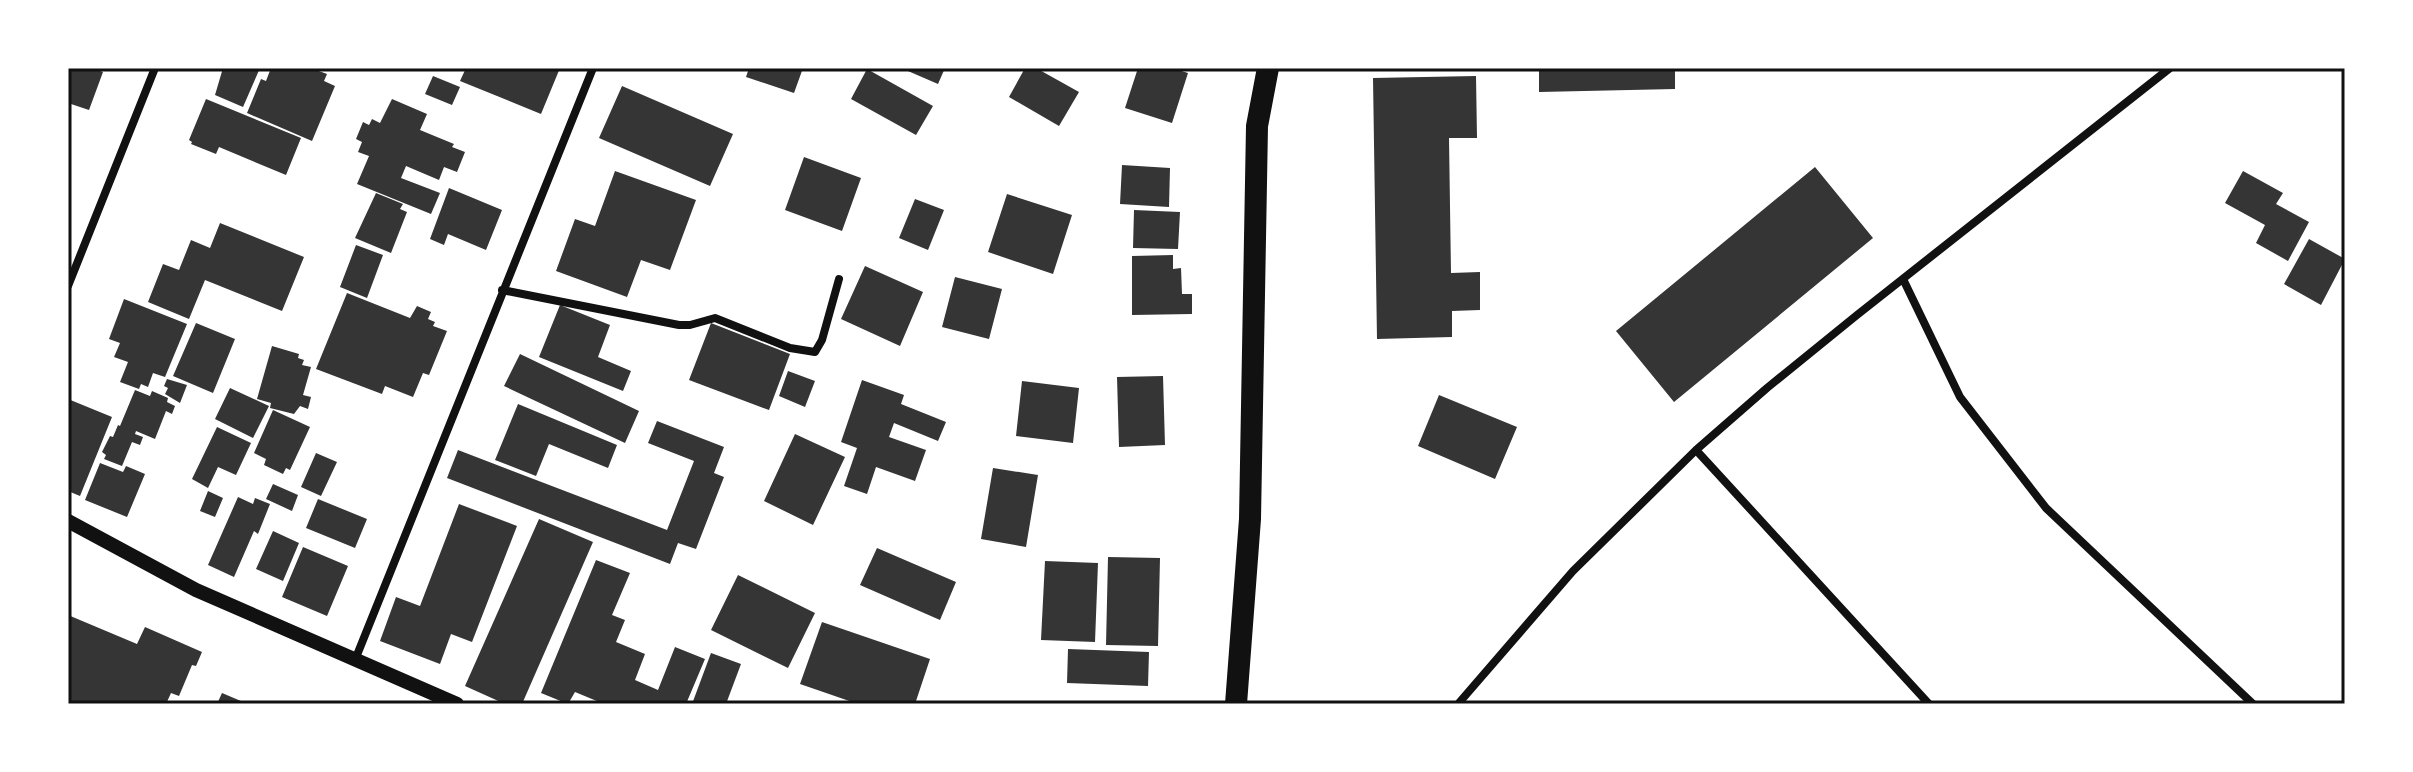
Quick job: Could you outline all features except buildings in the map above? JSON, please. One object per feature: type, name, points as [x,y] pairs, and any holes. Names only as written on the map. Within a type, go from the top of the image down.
[{"type":"highway","points":[[1236,704],[1250,519],[1257,126],[1268,68]]},
{"type":"street","points":[[68,286],[155,68]]},
{"type":"street","points":[[355,660],[593,68]]},
{"type":"street","points":[[1458,704],[1573,571],[1696,450],[1767,388],[2170,68]]},
{"type":"street","points":[[502,290],[679,325],[715,318],[790,348],[815,352],[822,340],[839,279]]},
{"type":"street","points":[[1903,279],[1960,397],[2046,508],[2253,704]]},
{"type":"street","points":[[1696,450],[1929,704]]},
{"type":"street","points":[[68,521],[196,590],[457,704]]}]
